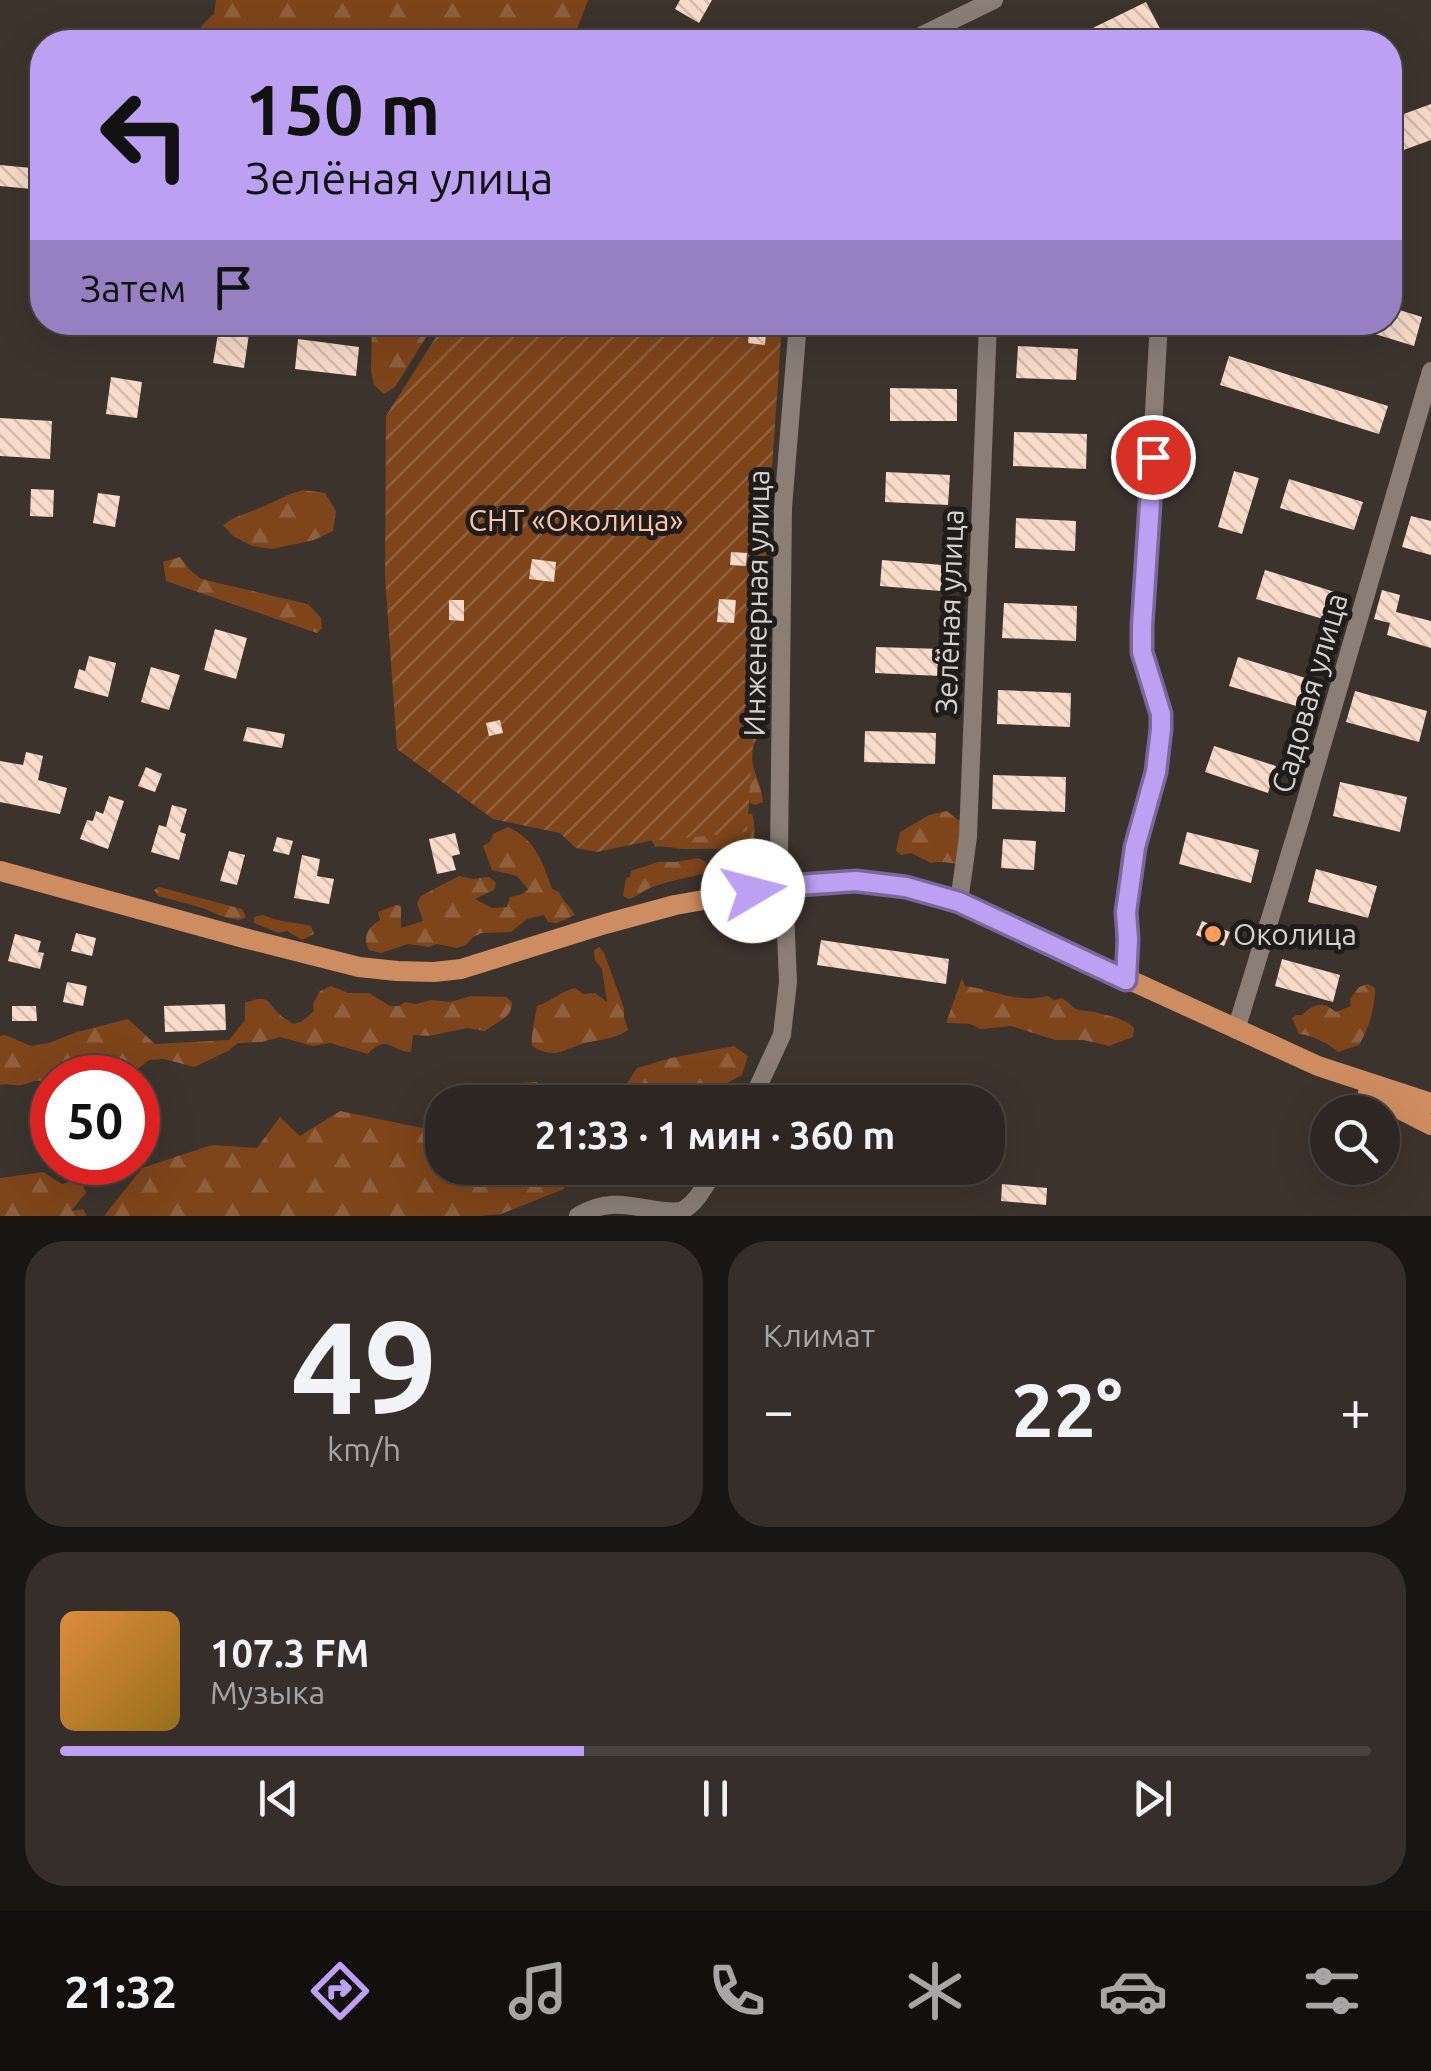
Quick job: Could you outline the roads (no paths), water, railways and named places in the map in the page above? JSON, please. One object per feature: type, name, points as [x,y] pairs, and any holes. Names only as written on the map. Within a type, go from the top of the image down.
[{"type":"main road","points":[[0,871],[360,966],[434,972],[462,969],[674,905],[784,886],[880,882],[959,902],[1318,1066],[1431,1125]]},
{"type":"main road","points":[[1318,1066],[1431,1103]]},
{"type":"street","points":[[933,30],[994,0]]},
{"type":"street","name":"Инженерная улица","points":[[759,1085],[782,1036],[788,982],[784,886],[778,856],[783,508],[797,335]]},
{"type":"street","name":"Зелёная улица","points":[[959,902],[968,838],[987,335]]},
{"type":"street","points":[[1126,980],[1126,912],[1132,862],[1156,772],[1161,729],[1161,714],[1142,652],[1159,335]]},
{"type":"street","name":"Садовая улица","points":[[1236,1030],[1431,371]]},
{"type":"street","points":[[578,1216],[606,1206],[680,1212],[696,1200],[705,1185]]},
{"type":"place","name":"Околица","points":[[1213,934]]},
{"type":"park label","name":"СНТ «Околица»","points":[[576,520]]}]
